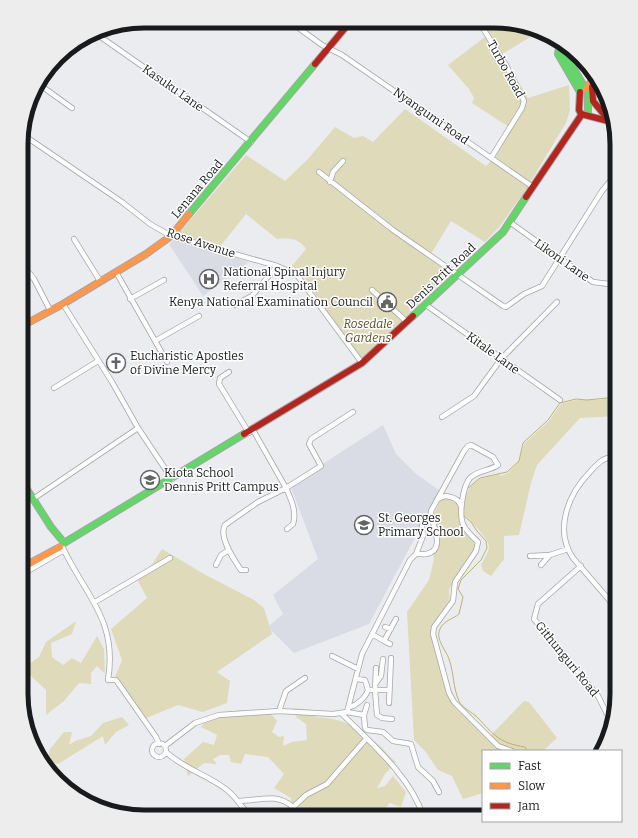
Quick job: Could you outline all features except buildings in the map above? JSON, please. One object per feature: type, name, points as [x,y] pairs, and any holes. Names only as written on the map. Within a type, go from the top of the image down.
[{"type":"main road","name":"Lenana Road","points":[[28,323],[63,304],[116,272],[171,236],[345,28]]},
{"type":"main road","points":[[559,49],[558,54],[596,106],[607,117]]},
{"type":"main road","points":[[584,111],[586,91],[591,82]]},
{"type":"main road","points":[[586,91],[592,84]]},
{"type":"main road","points":[[584,111],[596,119]]},
{"type":"main road","points":[[584,111],[607,119]]},
{"type":"main road","name":"Denis Pritt Road","points":[[555,152],[577,123],[584,111]]},
{"type":"main road","name":"Denis Pritt Road","points":[[28,566],[43,558],[47,553],[61,544],[251,432],[362,363],[459,275],[511,223],[555,152],[584,111]]},
{"type":"main road","points":[[577,123],[584,120],[607,120]]},
{"type":"main road","points":[[28,491],[61,544]]},
{"type":"street","name":"Nyangumi Road","points":[[299,28],[328,48],[342,55],[533,187]]},
{"type":"street","name":"Turbo Road","points":[[483,28],[506,65],[524,100],[522,108],[491,158]]},
{"type":"street","name":"Kasuku Lane","points":[[100,37],[251,142]]},
{"type":"street","points":[[43,87],[72,108]]},
{"type":"street","name":"Rose Avenue","points":[[28,138],[122,202],[150,224],[171,236],[277,266],[297,275],[362,363]]},
{"type":"street","points":[[330,182],[333,172],[343,161]]},
{"type":"street","points":[[319,172],[393,230],[506,307],[524,294],[542,286],[602,191],[610,181]]},
{"type":"street","name":"Likoni Lane","points":[[511,223],[593,282],[610,284]]},
{"type":"street","points":[[74,238],[100,281]]},
{"type":"street","points":[[235,304],[252,296],[277,266]]},
{"type":"street","points":[[28,272],[34,279],[50,310]]},
{"type":"street","points":[[116,272],[167,362]]},
{"type":"street","points":[[130,299],[164,280]]},
{"type":"street","points":[[372,290],[408,322]]},
{"type":"street","points":[[442,417],[474,396],[501,359],[556,302]]},
{"type":"street","points":[[63,304],[119,394],[138,428],[172,479]]},
{"type":"street","name":"Kitale Lane","points":[[426,305],[560,400]]},
{"type":"street","points":[[155,341],[199,316]]},
{"type":"street","points":[[54,388],[98,361]]},
{"type":"street","points":[[229,372],[220,378],[219,384],[286,488],[293,503],[293,524],[287,529]]},
{"type":"street","points":[[246,570],[242,570],[229,550],[223,531],[225,525],[258,502],[286,488],[321,466],[309,444],[311,439],[353,412]]},
{"type":"street","points":[[33,499],[138,428]]},
{"type":"street","points":[[416,554],[425,554],[432,551],[436,546],[437,533],[431,514],[464,451],[471,445],[493,457],[498,465],[470,478],[461,506]]},
{"type":"street","points":[[610,457],[606,457],[600,461],[572,493],[566,514],[566,541],[568,549],[610,601]]},
{"type":"street","points":[[437,500],[445,496],[452,497],[459,501],[463,524],[478,542],[476,552],[455,582],[453,601],[434,626],[433,634],[449,692],[454,702],[498,746],[509,750]]},
{"type":"street","points":[[347,712],[350,707],[362,654],[410,560],[416,554],[423,536],[422,526]]},
{"type":"street","points":[[43,558],[61,544],[95,602],[104,622],[109,640],[111,664],[108,680],[116,680],[156,737],[159,744],[164,746],[166,752],[175,760],[218,784],[239,801],[245,810]]},
{"type":"street","points":[[530,556],[550,555],[568,549]]},
{"type":"street","points":[[216,565],[221,555],[229,550]]},
{"type":"street","points":[[541,565],[550,555]]},
{"type":"street","points":[[95,602],[170,558]]},
{"type":"street","name":"Githunguri Road","points":[[581,566],[538,604],[534,619],[598,696],[608,716]]},
{"type":"street","points":[[384,641],[396,619]]},
{"type":"street","points":[[385,627],[391,629]]},
{"type":"street","points":[[372,634],[390,644]]},
{"type":"street","points":[[332,656],[358,669]]},
{"type":"street","points":[[389,703],[391,658]]},
{"type":"street","points":[[376,683],[381,676],[383,659]]},
{"type":"street","points":[[376,668],[375,713],[382,718],[392,718]]},
{"type":"street","points":[[279,711],[286,691],[305,678]]},
{"type":"street","points":[[350,707],[364,698],[368,690],[365,680],[356,678]]},
{"type":"street","points":[[368,690],[389,690]]},
{"type":"street","points":[[367,705],[364,714],[365,728],[367,730],[383,732],[393,741],[411,744],[418,767],[434,781],[439,792]]},
{"type":"street","points":[[164,746],[201,720],[219,715],[279,711],[342,714],[347,712],[364,714]]},
{"type":"street","points":[[342,714],[409,787],[419,803],[421,810]]},
{"type":"street","points":[[290,810],[306,795],[327,784],[366,739]]},
{"type":"street","points":[[159,744],[155,746],[152,751],[156,756],[175,760]]},
{"type":"street","points":[[161,757],[166,752]]},
{"type":"street","points":[[239,801],[267,797],[284,801],[293,807]]},
{"type":"shaded area","name":"National Spinal Injury Referral Hospital","points":[[175,239],[249,262],[203,296],[169,244]]},
{"type":"shaded area","name":"St. Georges Primary School","points":[[383,425],[396,454],[415,473],[440,491],[369,624],[294,653],[268,627],[283,614],[273,595],[318,559],[290,485]]},
{"type":"green space","name":"Rosedale Gardens","points":[[486,28],[509,29],[533,35],[502,54],[528,98],[569,85],[570,110],[566,123],[525,191],[500,226],[485,242],[451,221],[429,257],[450,275],[361,359],[300,272],[292,266],[306,249],[303,245],[290,239],[277,239],[246,214],[219,248],[177,235],[246,155],[285,181],[308,159],[335,127],[354,138],[363,136],[373,142],[405,109],[486,166],[495,157],[512,129],[472,103],[474,98],[469,89],[448,65],[489,34]]},
{"type":"green space","points":[[610,398],[610,416],[580,418],[537,465],[531,483],[519,535],[504,536],[504,559],[491,576],[483,571],[481,565],[489,549],[488,543],[478,529],[464,515],[466,494],[471,486],[482,478],[499,474],[501,476],[508,473],[519,461],[524,444],[549,421],[561,404],[576,400],[598,400]]},
{"type":"green space","points":[[461,497],[459,522],[477,543],[474,554],[449,589],[450,604],[431,628],[442,668],[445,688],[457,710],[474,723],[488,738],[524,701],[529,702],[557,738],[544,750],[482,750],[482,793],[463,799],[452,776],[438,770],[425,751],[414,740],[407,612],[429,580],[434,559],[433,552],[438,538],[434,514],[441,499]]},
{"type":"green space","points":[[162,549],[204,574],[254,600],[264,608],[272,634],[217,672],[230,681],[227,703],[203,712],[178,705],[144,719],[115,677],[122,660],[111,629],[147,598],[136,577],[151,566]]},
{"type":"green space","points":[[76,621],[72,634],[51,643],[52,657],[63,665],[72,658],[81,663],[97,636],[104,649],[105,674],[97,666],[91,673],[91,684],[79,683],[64,701],[46,715],[46,690],[31,676],[28,677],[28,665],[39,657],[46,642]]},
{"type":"green space","points":[[293,708],[311,710],[316,717],[335,720],[351,725],[382,748],[396,762],[385,774],[377,788],[385,786],[393,776],[406,792],[401,807],[390,803],[384,810],[290,810],[291,798],[274,788],[284,774],[268,757],[245,754],[241,764],[231,762],[229,755],[220,755],[213,759],[217,764],[204,763],[188,776],[184,759],[203,742],[214,745],[217,735],[201,727],[211,715],[241,710],[258,714],[271,714],[277,721],[272,732],[279,737],[284,736],[283,746],[292,742],[307,740],[306,724],[296,717]]},
{"type":"green space","points":[[122,717],[129,725],[116,732],[105,745],[103,736],[58,764],[51,763],[48,758],[50,749],[64,732],[72,732],[69,745],[75,741],[91,736],[103,723]]},
{"type":"waterway","points":[[467,489],[480,478],[507,472],[519,461],[523,443],[548,420],[560,403],[576,399],[587,400],[610,398]]},
{"type":"waterway","points":[[463,515],[471,522],[486,541],[487,548],[481,560],[461,580],[458,589],[463,597],[459,614],[441,626],[439,633],[440,641],[449,659],[457,696],[460,703],[498,737],[509,743],[525,747],[526,750]]},
{"type":"traffic: fast","points":[[559,49],[558,54],[580,92]]},
{"type":"traffic: fast","points":[[564,52],[585,88],[588,90],[588,111]]},
{"type":"traffic: fast","points":[[189,214],[315,64]]},
{"type":"traffic: fast","points":[[413,316],[503,232],[526,197]]},
{"type":"traffic: fast","points":[[64,543],[244,434]]},
{"type":"traffic: fast","points":[[28,491],[51,527],[61,539]]},
{"type":"traffic: slow","points":[[586,89],[591,82]]},
{"type":"traffic: slow","points":[[28,323],[63,304],[146,254],[171,236],[189,214]]},
{"type":"traffic: slow","points":[[28,564],[60,547]]},
{"type":"traffic: jam","points":[[315,64],[345,28]]},
{"type":"traffic: jam","points":[[592,87],[593,101],[607,118]]},
{"type":"traffic: jam","points":[[580,92],[579,110],[581,114],[608,121]]},
{"type":"traffic: jam","points":[[526,197],[582,114]]},
{"type":"traffic: jam","points":[[244,434],[362,363],[413,316]]},
{"type":"place","name":"National Spinal Injury Referral Hospital","points":[[209,279]]},
{"type":"place","name":"Kenya National Examination Council","points":[[387,302]]},
{"type":"place","name":"Eucharistic Apostles of Divine Mercy","points":[[116,363]]},
{"type":"place","name":"Kiota School Dennis Pritt Campus","points":[[150,480]]},
{"type":"place","name":"St. Georges Primary School","points":[[364,525]]}]
